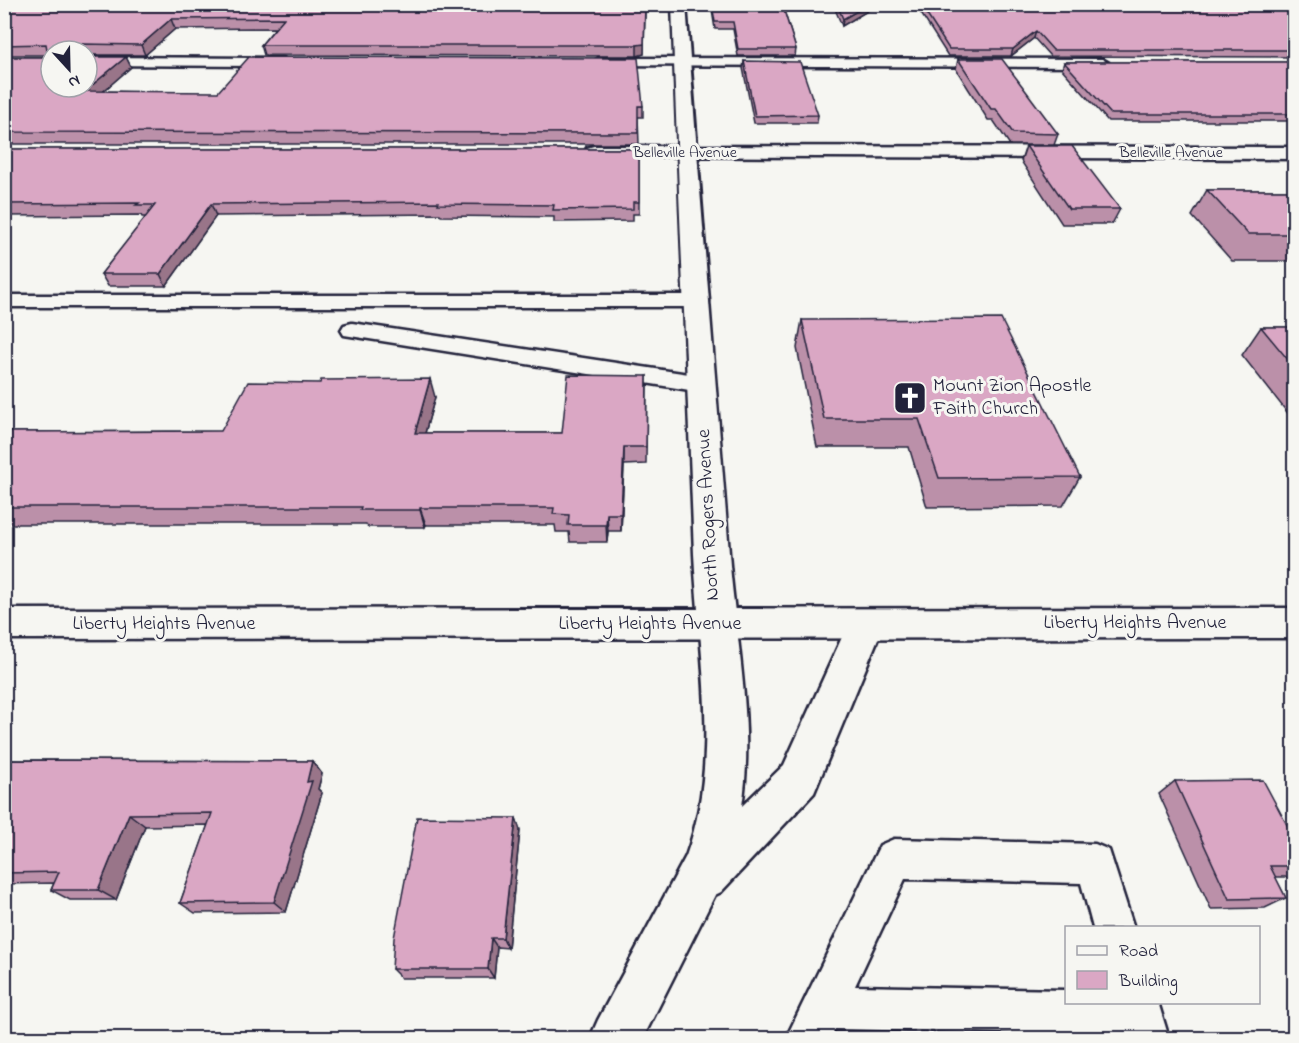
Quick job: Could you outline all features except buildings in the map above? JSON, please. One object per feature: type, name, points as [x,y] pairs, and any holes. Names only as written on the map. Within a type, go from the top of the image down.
[{"type":"street","name":"North Rogers Avenue","points":[[616,1038],[698,884],[716,829],[723,794],[725,759],[715,624],[698,301],[686,153],[679,4]]},
{"type":"street","name":"Belleville Avenue","points":[[578,153],[1294,153]]},
{"type":"street","name":"Liberty Heights Avenue","points":[[4,624],[1294,623]]},
{"type":"street","points":[[698,884],[799,779],[867,624]]},
{"type":"lane","points":[[99,61],[301,62]]},
{"type":"lane","points":[[587,62],[1118,63]]},
{"type":"lane","points":[[4,301],[698,301]]},
{"type":"lane","points":[[352,330],[702,384]]},
{"type":"lane","points":[[1114,926],[1095,864],[894,859],[816,1023],[1140,1018]]},
{"type":"place","name":"Mount Zion Apostle Faith Church","points":[[910,398]]}]
